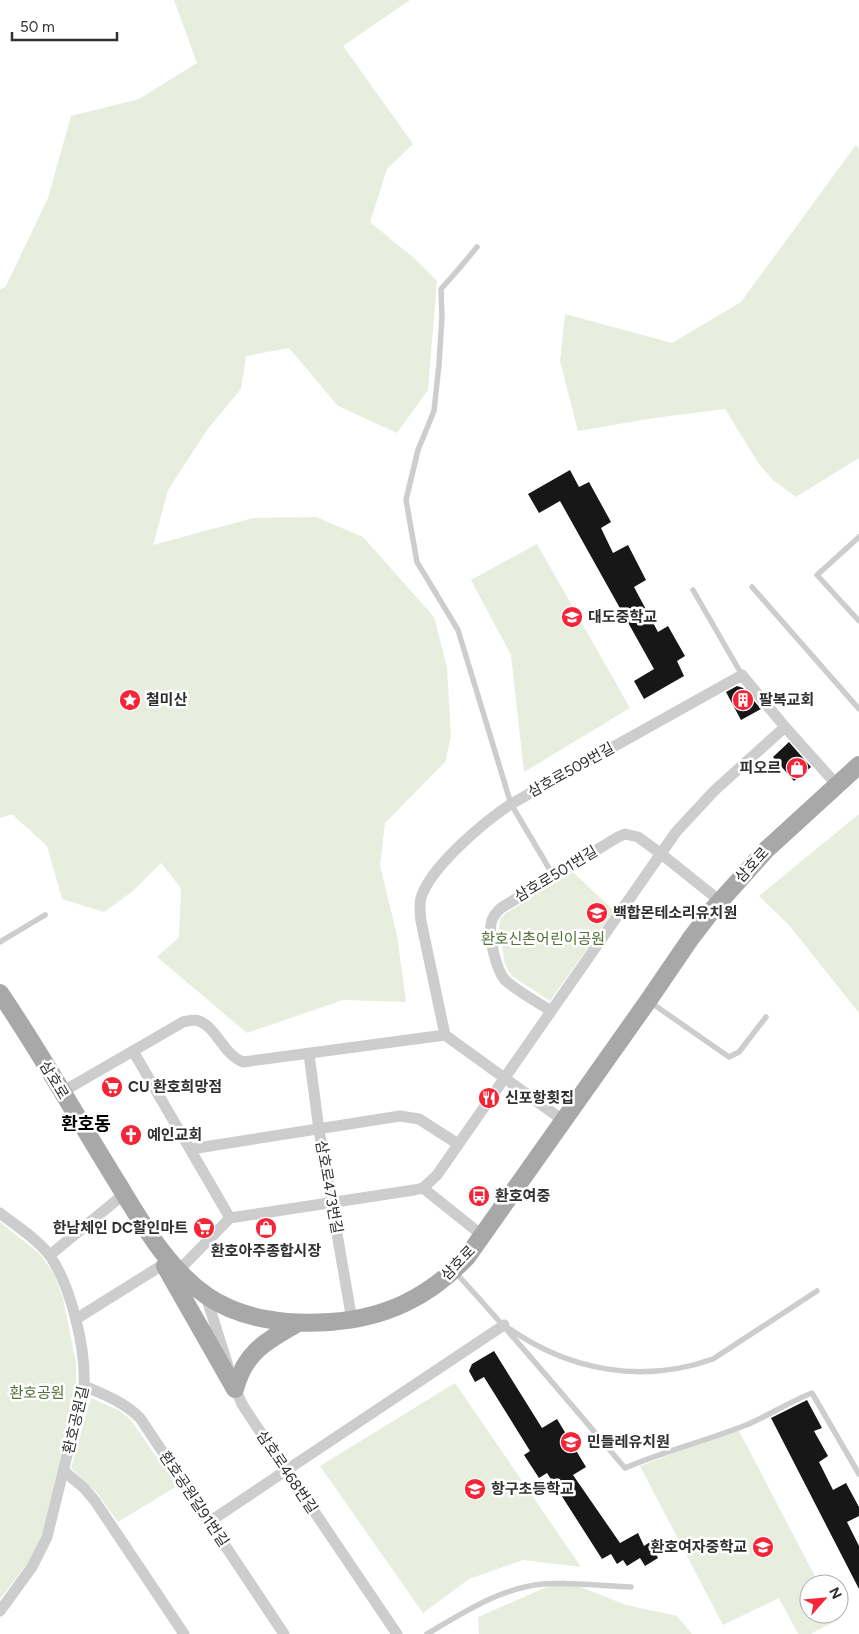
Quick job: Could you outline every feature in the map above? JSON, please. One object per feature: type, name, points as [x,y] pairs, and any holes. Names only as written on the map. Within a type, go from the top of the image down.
[{"type":"main road","name":"삼호로","points":[[172,1268],[206,1296],[225,1306],[242,1313],[276,1321],[298,1323],[352,1320],[378,1314],[412,1301],[440,1283],[454,1271],[483,1236],[691,938],[720,901],[773,843],[859,765]]},
{"type":"main road","name":"삼호로","points":[[0,993],[172,1268],[235,1389]]},
{"type":"main road","points":[[235,1389],[240,1372],[247,1360],[271,1339],[298,1323]]},
{"type":"street","name":"삼호로509번길","points":[[445,1035],[419,908],[421,898],[432,876],[483,825],[511,804],[742,675]]},
{"type":"street","points":[[742,675],[836,785]]},
{"type":"street","points":[[76,1319],[172,1268],[230,1218],[331,1204],[423,1188],[437,1175],[660,853],[686,820],[714,791],[785,727]]},
{"type":"street","name":"삼호로501번길","points":[[551,1011],[512,986],[500,973],[490,933],[494,914],[501,908],[553,875],[626,834],[638,837],[720,901]]},
{"type":"street","points":[[62,1092],[183,1022],[199,1020],[236,1059],[243,1062],[445,1035],[564,1121]]},
{"type":"street","points":[[133,1051],[230,1218]]},
{"type":"street","name":"삼호로473번길","points":[[308,1054],[331,1204],[352,1320]]},
{"type":"street","points":[[191,1149],[400,1116],[419,1118],[458,1144]]},
{"type":"street","points":[[423,1188],[483,1236]]},
{"type":"street","points":[[50,1255],[124,1194]]},
{"type":"street","name":"환호공원길","points":[[0,1213],[50,1255],[64,1282],[76,1319],[85,1374],[84,1386],[64,1471],[44,1545],[32,1567],[0,1611]]},
{"type":"street","name":"삼호로468번길","points":[[206,1296],[235,1389],[251,1418],[396,1634]]},
{"type":"street","points":[[209,1522],[504,1325]]},
{"type":"street","name":"환호공원길91번길","points":[[84,1386],[120,1401],[140,1418],[284,1634]]},
{"type":"street","points":[[64,1471],[84,1488],[95,1501],[184,1634]]},
{"type":"lane","points":[[477,247],[441,289],[442,317],[434,411],[418,450],[406,500],[417,562],[458,630],[511,804],[553,875]]},
{"type":"lane","points":[[859,537],[817,575],[859,621]]},
{"type":"lane","points":[[752,587],[859,709]]},
{"type":"lane","points":[[693,590],[742,675]]},
{"type":"lane","points":[[0,942],[45,915]]},
{"type":"lane","points":[[648,1001],[729,1058],[740,1052],[766,1017]]},
{"type":"lane","points":[[454,1271],[504,1325],[625,1468],[747,1424],[812,1393],[859,1474]]},
{"type":"lane","points":[[504,1325],[538,1346],[560,1356],[583,1363],[624,1373],[662,1372],[698,1365],[713,1359],[817,1291]]},
{"type":"lane","points":[[427,1634],[484,1602],[527,1587],[544,1584],[631,1587]]},
{"type":"green space","points":[[174,0],[410,0],[343,46],[413,144],[387,169],[370,222],[415,259],[437,281],[428,390],[397,433],[338,406],[289,348],[246,356],[241,389],[207,430],[168,490],[153,545],[253,518],[316,517],[363,537],[434,617],[447,667],[451,737],[445,762],[385,823],[380,866],[397,935],[406,1002],[343,1000],[247,1033],[157,957],[179,937],[181,888],[161,863],[133,891],[104,912],[62,899],[47,846],[12,814],[0,818],[0,290],[6,286],[48,198],[71,116],[139,99],[197,63]]},
{"type":"green space","points":[[856,145],[859,149],[859,458],[796,497],[773,480],[759,464],[725,409],[654,418],[578,431],[560,361],[565,314],[672,343],[741,302]]},
{"type":"green space","points":[[537,544],[630,708],[524,772],[511,655],[471,580]]},
{"type":"green space","points":[[859,814],[859,1013],[789,925],[759,896]]},
{"type":"green space","name":"환호신촌어린이공원","points":[[573,872],[614,911],[550,1001],[512,976],[505,964],[499,930],[500,919],[506,913]]},
{"type":"green space","name":"환호공원","points":[[0,1222],[40,1254],[54,1274],[63,1298],[76,1363],[76,1393],[43,1531],[30,1560],[0,1599]]},
{"type":"green space","points":[[455,1383],[581,1567],[523,1560],[469,1579],[423,1613],[320,1466]]},
{"type":"green space","points":[[91,1398],[120,1411],[130,1419],[177,1486],[118,1522],[97,1493],[71,1468]]},
{"type":"green space","points":[[738,1429],[814,1574],[799,1574],[799,1624],[830,1624],[810,1634],[798,1634],[779,1598],[723,1625],[640,1466]]},
{"type":"green space","points":[[563,1580],[626,1605],[677,1616],[692,1634],[479,1634],[478,1617]]},
{"type":"building","points":[[570,470],[579,487],[589,482],[611,522],[601,528],[613,553],[628,545],[646,580],[634,587],[658,632],[668,626],[685,656],[677,661],[684,676],[644,699],[634,681],[654,669],[560,501],[539,513],[528,494]]},
{"type":"building","name":"팔복교회","points":[[737,686],[743,688],[761,709],[741,720],[726,692]]},
{"type":"building","points":[[789,742],[811,767],[794,781],[773,757]]},
{"type":"building","points":[[494,1351],[542,1428],[557,1419],[586,1467],[573,1475],[620,1543],[638,1533],[644,1546],[650,1542],[658,1558],[645,1566],[640,1558],[627,1566],[623,1560],[617,1564],[611,1554],[602,1559],[547,1473],[539,1478],[524,1455],[530,1451],[484,1377],[475,1382],[469,1371],[472,1364]]},
{"type":"building","points":[[807,1400],[822,1428],[814,1431],[828,1456],[819,1462],[833,1490],[846,1483],[859,1507],[859,1516],[847,1522],[859,1546],[859,1589],[771,1418]]},
{"type":"place","name":"대도중학교","points":[[572,617]]},
{"type":"place","name":"철미산","points":[[130,700]]},
{"type":"place","name":"팔복교회","points":[[743,700]]},
{"type":"place","name":"피오르","points":[[797,768]]},
{"type":"place","name":"백합몬테소리유치원","points":[[597,913]]},
{"type":"place","name":"CU 환호희망점","points":[[112,1087]]},
{"type":"place","name":"신포항횟집","points":[[489,1098]]},
{"type":"place","name":"예인교회","points":[[131,1135]]},
{"type":"place","name":"환호여중","points":[[479,1196]]},
{"type":"place","name":"한남체인 DC할인마트","points":[[204,1228]]},
{"type":"place","name":"환호아주종합시장","points":[[266,1228]]},
{"type":"place","name":"민들레유치원","points":[[571,1442]]},
{"type":"place","name":"항구초등학교","points":[[475,1489]]},
{"type":"place","name":"환호여자중학교","points":[[763,1547]]},
{"type":"district","name":"환호동","points":[[86,1124]]}]
